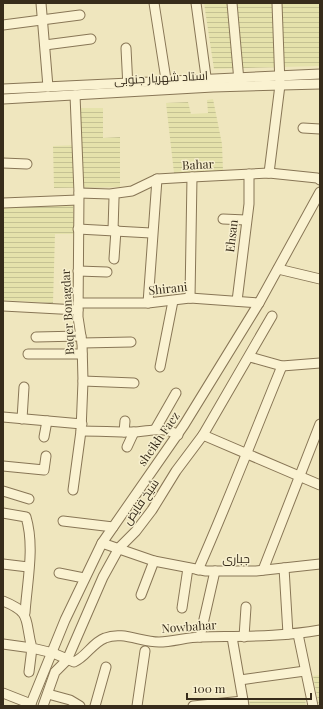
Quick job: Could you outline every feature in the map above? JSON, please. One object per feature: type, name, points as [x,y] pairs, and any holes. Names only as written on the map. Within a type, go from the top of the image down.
[{"type":"street","points":[[41,3],[48,87]]},
{"type":"street","points":[[154,3],[167,85]]},
{"type":"street","points":[[196,3],[207,83]]},
{"type":"street","points":[[232,3],[239,82]]},
{"type":"street","points":[[269,173],[280,80],[277,3]]},
{"type":"street","points":[[3,25],[17,19],[43,20],[80,15]]},
{"type":"street","points":[[45,45],[91,39]]},
{"type":"street","points":[[126,48],[128,87]]},
{"type":"street","name":"استاد شهریار جنوبی","points":[[3,89],[48,87],[128,87],[239,82],[280,80],[320,74]]},
{"type":"street","name":"استاد شهریار جنوبی","points":[[280,80],[320,84]]},
{"type":"street","name":"استاد شهریار جنوبی","points":[[3,99],[75,94],[128,87]]},
{"type":"street","name":"Baqer Bonagdar","points":[[73,490],[82,427],[83,381],[78,306],[78,196],[75,94]]},
{"type":"street","points":[[303,128],[320,129]]},
{"type":"street","points":[[3,163],[27,164]]},
{"type":"street","name":"Bahar","points":[[3,203],[132,191],[157,179],[269,173],[317,178],[320,180]]},
{"type":"street","name":"Ehsan","points":[[236,301],[249,204],[250,174]]},
{"type":"street","points":[[190,298],[192,177]]},
{"type":"street","points":[[148,303],[151,233],[157,179]]},
{"type":"street","name":"sheikh Faez","points":[[31,705],[84,578],[102,543],[178,436],[259,303],[320,192]]},
{"type":"street","points":[[114,198],[114,259]]},
{"type":"street","points":[[223,219],[246,220]]},
{"type":"street","points":[[78,229],[151,233]]},
{"type":"street","points":[[278,269],[320,279]]},
{"type":"street","points":[[78,271],[107,272]]},
{"type":"street","name":"Shirani","points":[[3,306],[78,306],[148,303],[190,298],[259,303]]},
{"type":"street","points":[[160,367],[173,301]]},
{"type":"street","name":"شیخ فایض","points":[[43,706],[55,672],[67,660],[103,577],[119,548],[136,531],[152,510],[176,471],[203,435],[223,398],[250,357],[272,316]]},
{"type":"street","points":[[36,337],[131,342]]},
{"type":"street","points":[[28,354],[82,354]]},
{"type":"street","points":[[250,357],[282,366],[320,363]]},
{"type":"street","points":[[198,570],[231,494],[245,453],[282,366]]},
{"type":"street","points":[[83,381],[134,383]]},
{"type":"street","points":[[22,419],[24,387]]},
{"type":"street","points":[[156,428],[176,393]]},
{"type":"street","points":[[3,417],[47,421],[124,432],[134,432],[156,428],[170,430],[178,436]]},
{"type":"street","points":[[44,437],[47,421]]},
{"type":"street","points":[[124,432],[125,421]]},
{"type":"street","points":[[263,570],[320,424]]},
{"type":"street","points":[[127,447],[134,432]]},
{"type":"street","points":[[203,435],[320,485]]},
{"type":"street","points":[[3,466],[44,470],[46,456]]},
{"type":"street","points":[[3,491],[29,499]]},
{"type":"street","points":[[3,513],[26,517],[29,527],[30,542],[25,613],[32,648],[29,672]]},
{"type":"street","points":[[62,521],[113,527]]},
{"type":"street","name":"جباری","points":[[102,543],[154,561],[198,570],[263,570],[320,564]]},
{"type":"street","points":[[141,595],[154,561]]},
{"type":"street","points":[[3,564],[28,567]]},
{"type":"street","points":[[182,608],[188,568]]},
{"type":"street","points":[[284,568],[288,634]]},
{"type":"street","points":[[200,637],[215,571]]},
{"type":"street","points":[[59,573],[84,578]]},
{"type":"street","points":[[3,601],[17,606],[25,613]]},
{"type":"street","points":[[244,636],[246,607]]},
{"type":"street","name":"Nowbahar","points":[[67,660],[74,662],[80,659],[96,643],[104,638],[115,636],[158,642],[200,637],[298,634],[320,630]]},
{"type":"street","points":[[298,634],[313,706]]},
{"type":"street","points":[[193,706],[244,703],[232,637]]},
{"type":"street","points":[[3,644],[32,648],[53,653],[67,660]]},
{"type":"street","points":[[137,706],[145,651]]},
{"type":"street","points":[[95,706],[106,666]]},
{"type":"street","points":[[240,680],[305,671]]},
{"type":"street","points":[[3,694],[31,705]]},
{"type":"street","points":[[48,694],[70,700],[80,706]]},
{"type":"shaded area","points":[[204,3],[320,3],[320,66],[214,69]]},
{"type":"shaded area","points":[[213,99],[222,144],[223,171],[174,173],[166,103],[188,102],[191,114],[208,113],[207,100]]},
{"type":"shaded area","points":[[79,108],[103,108],[103,138],[120,137],[120,187],[54,188],[53,146],[78,145]]},
{"type":"shaded area","points":[[73,205],[74,234],[55,234],[53,303],[3,300],[3,208]]},
{"type":"shaded area","points":[[320,675],[320,706],[319,706],[313,676]]},
{"type":"shaded area","points":[[305,698],[306,706],[250,706],[249,701]]}]
